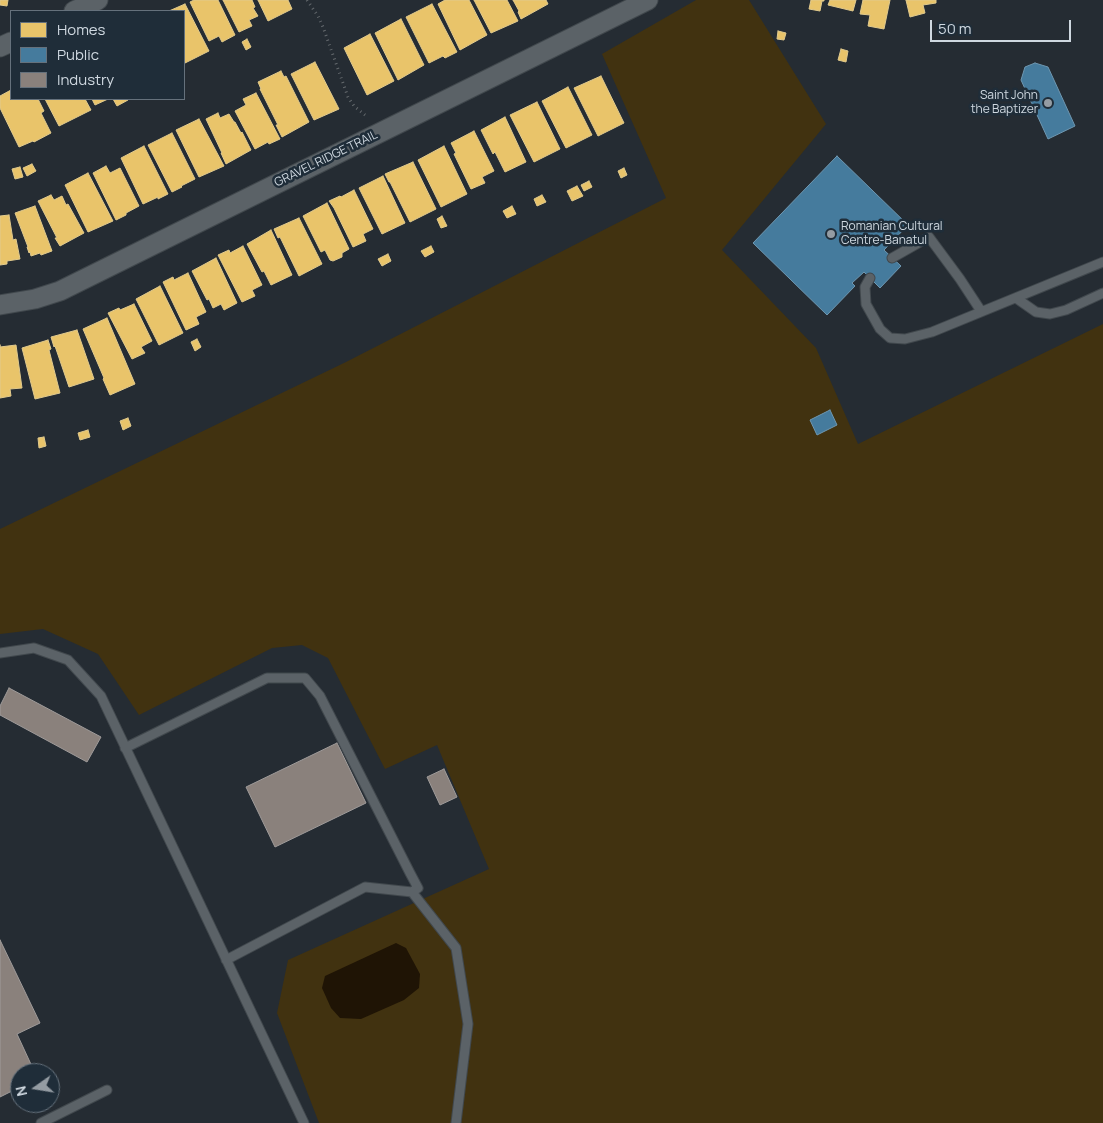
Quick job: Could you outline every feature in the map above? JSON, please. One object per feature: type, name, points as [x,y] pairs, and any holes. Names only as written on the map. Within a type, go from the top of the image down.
[{"type":"street","points":[[76,10],[98,0]]},
{"type":"street","name":"GRAVEL RIDGE TRAIL","points":[[0,305],[35,299],[60,291],[648,0]]},
{"type":"lane","points":[[892,258],[929,237],[981,311]]},
{"type":"lane","points":[[870,278],[865,287],[866,304],[880,328],[890,338],[905,339],[932,332],[1103,262]]},
{"type":"lane","points":[[1016,298],[1036,312],[1050,314],[1066,310],[1103,293]]},
{"type":"lane","points":[[0,653],[34,648],[68,660],[101,696],[304,1123]]},
{"type":"lane","points":[[125,748],[267,678],[305,678],[320,696],[418,888],[412,892],[365,887],[226,960]]},
{"type":"lane","points":[[412,892],[456,948],[468,1024],[456,1123]]},
{"type":"lane","points":[[41,1123],[107,1090]]},
{"type":"path","points":[[306,0],[318,16],[323,27],[348,97],[354,106],[366,115]]},
{"type":"shaded area","points":[[696,0],[749,0],[826,124],[722,250],[816,348],[858,444],[1103,324],[1103,1123],[319,1123],[277,1013],[288,960],[489,869],[437,745],[385,769],[328,658],[302,645],[272,648],[139,715],[98,654],[43,629],[0,634],[0,529],[346,362],[666,198],[602,54]]},
{"type":"shaded area","points":[[396,943],[406,948],[420,974],[419,988],[404,1000],[361,1019],[340,1018],[331,1008],[322,988],[325,976]]},
{"type":"building: Homes","points":[[0,0],[8,0],[7,6],[0,5]]},
{"type":"building: Homes","points":[[194,0],[218,0],[235,35],[222,42],[219,36],[209,41],[190,2]]},
{"type":"building: Homes","points":[[223,0],[252,0],[255,7],[253,8],[258,16],[249,20],[252,26],[239,32]]},
{"type":"building: Homes","points":[[258,0],[288,0],[292,9],[268,21]]},
{"type":"building: Homes","points":[[445,0],[469,0],[487,35],[460,50],[438,4]]},
{"type":"building: Homes","points":[[474,0],[507,0],[518,21],[491,33]]},
{"type":"building: Homes","points":[[513,0],[546,0],[548,4],[521,19]]},
{"type":"building: Homes","points":[[811,0],[824,0],[822,1],[820,11],[809,9]]},
{"type":"building: Homes","points":[[830,0],[856,0],[853,11],[828,5]]},
{"type":"building: Homes","points":[[863,0],[890,0],[884,29],[868,26],[870,15],[860,14]]},
{"type":"building: Homes","points":[[906,0],[936,0],[936,3],[923,5],[925,13],[910,17]]},
{"type":"building: Homes","points":[[185,4],[209,51],[185,63],[185,10],[171,10]]},
{"type":"building: Homes","points":[[432,4],[457,52],[429,63],[406,17]]},
{"type":"building: Homes","points":[[401,19],[424,65],[398,80],[375,33]]},
{"type":"building: Homes","points":[[778,31],[786,33],[784,40],[777,39]]},
{"type":"building: Homes","points":[[370,34],[394,81],[367,95],[344,48]]},
{"type":"building: Homes","points":[[247,39],[251,47],[246,50],[242,42]]},
{"type":"building: Homes","points":[[841,49],[848,51],[846,62],[838,60]]},
{"type":"building: Homes","points":[[315,62],[339,109],[314,120],[291,74]]},
{"type":"building: Homes","points":[[281,71],[284,77],[286,76],[309,122],[282,137],[258,82]]},
{"type":"building: Homes","points":[[601,76],[624,123],[598,136],[574,88]]},
{"type":"building: Homes","points":[[568,87],[592,135],[566,148],[542,101]]},
{"type":"building: Homes","points":[[10,91],[10,100],[38,100],[44,111],[41,113],[51,133],[19,147],[0,108],[0,96]]},
{"type":"building: Homes","points":[[256,93],[280,139],[269,144],[268,142],[255,149],[235,111],[246,105],[243,99]]},
{"type":"building: Homes","points":[[46,100],[86,100],[91,110],[59,126]]},
{"type":"building: Homes","points":[[92,100],[106,100],[95,105]]},
{"type":"building: Homes","points":[[114,100],[128,100],[117,106]]},
{"type":"building: Homes","points":[[537,102],[560,149],[534,162],[510,115]]},
{"type":"building: Homes","points":[[218,113],[220,118],[229,114],[242,132],[251,150],[226,164],[206,119]]},
{"type":"building: Homes","points":[[505,117],[526,162],[505,172],[481,130]]},
{"type":"building: Homes","points":[[199,119],[224,166],[199,177],[176,130]]},
{"type":"building: Homes","points":[[474,131],[494,171],[482,177],[485,183],[471,189],[454,154],[456,153],[451,143]]},
{"type":"building: Homes","points":[[172,133],[195,179],[172,192],[148,145]]},
{"type":"building: Homes","points":[[144,146],[168,194],[143,204],[121,158]]},
{"type":"building: Homes","points":[[444,146],[467,194],[441,207],[418,160]]},
{"type":"building: Homes","points":[[413,162],[436,209],[410,222],[385,174]]},
{"type":"building: Homes","points":[[32,164],[36,171],[27,176],[23,168]]},
{"type":"building: Homes","points":[[106,166],[110,173],[120,168],[139,206],[116,220],[93,173]]},
{"type":"building: Homes","points":[[20,167],[23,177],[15,179],[12,169]]},
{"type":"building: Homes","points":[[624,168],[627,175],[621,178],[618,171]]},
{"type":"building: Homes","points":[[88,173],[113,221],[88,232],[65,185]]},
{"type":"building: Homes","points":[[383,176],[405,223],[382,234],[359,188]]},
{"type":"building: Homes","points":[[589,181],[592,187],[584,191],[581,185]]},
{"type":"building: Homes","points":[[577,186],[583,196],[572,201],[567,191]]},
{"type":"building: Homes","points":[[354,190],[373,229],[363,234],[366,241],[353,247],[329,201]]},
{"type":"building: Homes","points":[[51,195],[54,200],[62,196],[84,233],[60,246],[38,201]]},
{"type":"building: Homes","points":[[542,195],[546,202],[537,206],[534,199]]},
{"type":"building: Homes","points":[[327,203],[349,249],[342,253],[342,257],[333,261],[330,260],[325,250],[321,252],[303,216]]},
{"type":"building: Homes","points":[[35,206],[52,251],[31,256],[15,213]]},
{"type":"building: Homes","points":[[512,206],[516,214],[507,218],[503,211]]},
{"type":"building: Homes","points":[[9,215],[13,240],[16,239],[20,259],[7,261],[7,264],[0,265],[0,216]]},
{"type":"building: Homes","points":[[442,216],[447,226],[441,228],[437,219]]},
{"type":"building: Homes","points":[[299,218],[322,264],[299,276],[280,237],[278,238],[274,229]]},
{"type":"building: Homes","points":[[271,230],[292,275],[271,285],[247,244]]},
{"type":"building: Homes","points":[[243,246],[262,285],[252,290],[255,296],[242,302],[218,255],[229,250],[230,253]]},
{"type":"building: Homes","points":[[431,246],[434,252],[425,257],[421,251]]},
{"type":"building: Homes","points":[[388,254],[391,261],[382,266],[378,259]]},
{"type":"building: Homes","points":[[216,258],[237,303],[224,310],[221,304],[213,308],[192,271]]},
{"type":"building: Homes","points":[[188,273],[206,312],[196,317],[199,324],[186,330],[163,282],[173,277],[174,280]]},
{"type":"building: Homes","points":[[160,286],[183,333],[159,345],[136,299]]},
{"type":"building: Homes","points":[[134,304],[152,341],[141,347],[145,353],[132,359],[108,313]]},
{"type":"building: Homes","points":[[107,318],[135,384],[110,395],[83,329]]},
{"type":"building: Homes","points":[[77,330],[94,379],[69,387],[51,337]]},
{"type":"building: Homes","points":[[197,339],[201,347],[195,351],[191,342]]},
{"type":"building: Homes","points":[[48,340],[60,393],[35,399],[22,348]]},
{"type":"building: Homes","points":[[16,345],[22,388],[10,389],[11,396],[0,398],[0,347]]},
{"type":"building: Homes","points":[[128,418],[131,426],[123,430],[120,421]]},
{"type":"building: Homes","points":[[88,430],[90,437],[80,440],[78,433]]},
{"type":"building: Homes","points":[[44,437],[46,446],[39,448],[38,438]]},
{"type":"building: Public","name":"Saint John the Baptizer","points":[[1035,63],[1048,67],[1075,126],[1048,139],[1021,80],[1025,67]]},
{"type":"building: Public","name":"Romanian Cultural Centre-Banatul","points":[[837,156],[908,225],[884,250],[901,266],[880,288],[864,272],[852,283],[855,286],[827,315],[753,243]]},
{"type":"building: Public","points":[[830,410],[837,425],[817,435],[810,420]]},
{"type":"building: Industry","points":[[9,688],[101,737],[87,762],[0,715],[0,706]]},
{"type":"building: Industry","points":[[337,743],[366,803],[275,847],[246,787]]},
{"type":"building: Industry","points":[[444,769],[457,797],[440,805],[427,777]]},
{"type":"building: Industry","points":[[0,940],[40,1023],[17,1034],[30,1063],[10,1063],[10,1092],[0,1097]]},
{"type":"place","name":"Saint John the Baptizer","points":[[1048,103]]},
{"type":"place","name":"Romanian Cultural Centre-Banatul","points":[[831,234]]}]
